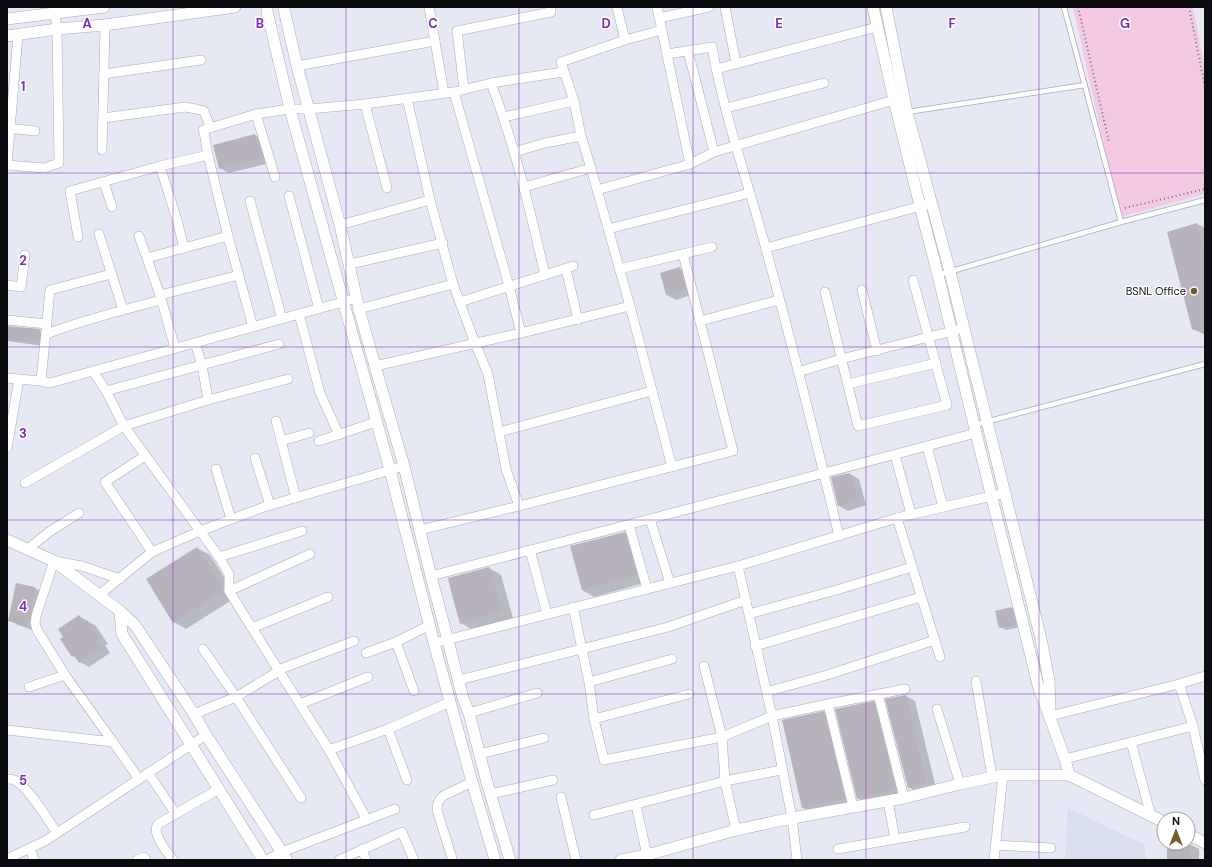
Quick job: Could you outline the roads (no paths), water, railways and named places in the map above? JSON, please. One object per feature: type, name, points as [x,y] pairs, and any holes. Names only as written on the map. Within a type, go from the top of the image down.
[{"type":"street","points":[[7,19],[55,10],[104,7]]},
{"type":"street","points":[[55,10],[57,29],[59,163],[44,168],[7,165],[12,35],[57,29],[105,25],[234,7]]},
{"type":"street","points":[[429,7],[444,93]]},
{"type":"street","points":[[521,333],[459,91],[457,30],[551,12],[550,7]]},
{"type":"street","points":[[617,7],[625,40]]},
{"type":"street","points":[[657,7],[690,164]]},
{"type":"street","points":[[659,18],[709,7]]},
{"type":"street","points":[[725,7],[736,63]]},
{"type":"street","points":[[873,7],[894,100],[902,113],[932,203],[1006,493],[1041,639],[1049,681],[1050,716]]},
{"type":"street","points":[[886,7],[902,113],[920,206],[1038,685],[1065,759],[1069,775]]},
{"type":"street","points":[[264,9],[273,13],[279,12],[285,8],[297,66],[340,225],[357,298],[404,466],[431,576],[459,680],[510,860]]},
{"type":"street","points":[[264,9],[290,109],[390,470],[450,702],[495,860]]},
{"type":"street","points":[[102,150],[105,25]]},
{"type":"street","points":[[716,69],[877,27]]},
{"type":"street","points":[[662,30],[625,40],[561,62],[563,72],[574,101],[581,136],[620,269],[672,467]]},
{"type":"street","points":[[297,66],[435,41]]},
{"type":"street","points":[[667,54],[712,47],[726,108],[766,248],[839,536]]},
{"type":"street","points":[[688,51],[714,152]]},
{"type":"street","points":[[104,74],[201,60]]},
{"type":"street","points":[[253,327],[228,236],[203,130],[256,114],[290,109],[309,109],[365,104],[459,91],[491,83],[563,72]]},
{"type":"street","points":[[491,83],[504,117],[524,187],[545,275]]},
{"type":"street","points":[[726,108],[824,83]]},
{"type":"street","points":[[407,98],[430,200],[454,284],[475,343],[488,374],[506,469],[520,506]]},
{"type":"street","points":[[597,190],[690,164],[714,152],[894,100]]},
{"type":"street","points":[[504,117],[574,101]]},
{"type":"street","points":[[365,104],[388,188]]},
{"type":"street","points":[[103,118],[185,107],[204,111],[210,128]]},
{"type":"street","points":[[256,114],[274,177]]},
{"type":"street","points":[[8,128],[35,131]]},
{"type":"street","points":[[514,152],[546,143],[581,136]]},
{"type":"street","points":[[78,237],[70,191],[160,166],[208,155]]},
{"type":"street","points":[[160,166],[184,248]]},
{"type":"street","points":[[524,187],[591,168]]},
{"type":"street","points":[[104,182],[112,207]]},
{"type":"street","points":[[608,229],[750,194]]},
{"type":"street","points":[[289,196],[319,309]]},
{"type":"street","points":[[250,200],[282,319]]},
{"type":"street","points":[[340,225],[430,200]]},
{"type":"street","points":[[766,248],[932,203]]},
{"type":"street","points":[[99,234],[123,310]]},
{"type":"street","points":[[139,236],[161,298],[175,348]]},
{"type":"street","points":[[147,258],[228,236]]},
{"type":"street","points":[[350,264],[442,243]]},
{"type":"street","points":[[620,269],[712,247]]},
{"type":"street","points":[[420,530],[520,506],[733,451],[683,254]]},
{"type":"street","points":[[7,285],[21,287],[25,255]]},
{"type":"street","points":[[460,302],[570,267],[578,320]]},
{"type":"street","points":[[41,381],[50,290],[111,274]]},
{"type":"street","points":[[7,320],[47,329],[73,324],[239,275]]},
{"type":"street","points":[[825,292],[858,426],[947,405],[913,280]]},
{"type":"street","points":[[360,309],[454,284]]},
{"type":"street","points":[[862,290],[877,351]]},
{"type":"street","points":[[7,378],[50,383],[357,298]]},
{"type":"street","points":[[700,321],[779,300]]},
{"type":"street","points":[[375,366],[578,320],[630,306]]},
{"type":"street","points":[[299,314],[320,393],[339,435]]},
{"type":"street","points":[[798,372],[841,359],[964,329]]},
{"type":"street","points":[[195,343],[202,365],[208,400]]},
{"type":"street","points":[[106,391],[279,344]]},
{"type":"street","points":[[848,384],[936,363]]},
{"type":"street","points":[[93,371],[106,391],[124,426],[219,557],[229,574],[229,591],[329,750],[367,820]]},
{"type":"street","points":[[7,448],[19,379]]},
{"type":"street","points":[[24,483],[124,426],[208,400],[288,379]]},
{"type":"street","points":[[499,432],[652,391]]},
{"type":"street","points":[[276,421],[296,498]]},
{"type":"street","points":[[319,441],[376,422]]},
{"type":"street","points":[[431,576],[895,455],[927,446],[975,429]]},
{"type":"street","points":[[281,441],[309,433]]},
{"type":"street","points":[[927,446],[942,506]]},
{"type":"street","points":[[895,455],[911,514]]},
{"type":"street","points":[[146,456],[105,482],[152,552]]},
{"type":"street","points":[[255,458],[270,505]]},
{"type":"street","points":[[99,595],[152,552],[200,531],[270,505],[404,466]]},
{"type":"street","points":[[216,468],[232,519]]},
{"type":"street","points":[[434,643],[738,566],[911,514],[1006,493]]},
{"type":"street","points":[[28,549],[49,532],[79,513]]},
{"type":"street","points":[[897,518],[936,640],[940,657]]},
{"type":"street","points":[[650,519],[670,583]]},
{"type":"street","points":[[629,525],[647,589]]},
{"type":"street","points":[[219,557],[302,531]]},
{"type":"street","points":[[7,540],[54,561],[120,610],[135,625],[194,714],[206,736],[284,856]]},
{"type":"street","points":[[530,550],[548,614]]},
{"type":"street","points":[[229,591],[310,554]]},
{"type":"street","points":[[54,561],[82,566],[120,578]]},
{"type":"street","points":[[54,561],[36,616],[37,630],[65,675],[139,779]]},
{"type":"street","points":[[738,566],[772,716],[781,770],[792,818],[797,860]]},
{"type":"street","points":[[749,614],[912,567]]},
{"type":"street","points":[[252,628],[328,597]]},
{"type":"street","points":[[755,646],[921,597]]},
{"type":"street","points":[[459,680],[668,626],[746,600]]},
{"type":"street","points":[[573,607],[589,682],[594,719],[604,760],[722,737],[772,716],[905,689]]},
{"type":"street","points":[[120,610],[122,634],[263,860]]},
{"type":"street","points":[[366,653],[396,642],[430,625]]},
{"type":"street","points":[[766,692],[827,675],[936,640]]},
{"type":"street","points":[[194,714],[236,697],[278,671],[354,641]]},
{"type":"street","points":[[396,642],[414,691]]},
{"type":"street","points":[[204,649],[301,798]]},
{"type":"street","points":[[589,682],[672,659]]},
{"type":"street","points":[[704,666],[722,737],[725,781],[736,830]]},
{"type":"street","points":[[29,687],[65,675]]},
{"type":"street","points":[[1050,716],[1179,684],[1205,676]]},
{"type":"street","points":[[300,704],[368,677]]},
{"type":"street","points":[[976,681],[998,776],[994,860]]},
{"type":"street","points":[[1179,684],[1193,726],[1205,780]]},
{"type":"street","points":[[469,713],[537,693]]},
{"type":"street","points":[[594,719],[689,694]]},
{"type":"street","points":[[878,694],[904,798]]},
{"type":"street","points":[[329,750],[388,729],[450,702]]},
{"type":"street","points":[[828,704],[853,807]]},
{"type":"street","points":[[937,709],[960,784]]},
{"type":"street","points":[[1065,759],[1193,726]]},
{"type":"street","points":[[388,729],[407,780]]},
{"type":"street","points":[[7,730],[113,742]]},
{"type":"street","points":[[7,859],[45,841],[206,736]]},
{"type":"street","points":[[480,754],[544,738]]},
{"type":"street","points":[[1131,742],[1151,816]]},
{"type":"street","points":[[594,815],[725,781],[781,770]]},
{"type":"street","points":[[148,773],[176,814]]},
{"type":"street","points":[[622,860],[648,857],[736,830],[792,818],[904,798],[998,776],[1069,775],[1156,818]]},
{"type":"street","points":[[7,779],[15,780],[22,785],[57,833]]},
{"type":"street","points":[[491,794],[553,780]]},
{"type":"street","points":[[452,858],[437,810],[437,804],[444,796],[472,782]]},
{"type":"street","points":[[173,860],[159,839],[156,832],[156,827],[158,824],[219,789]]},
{"type":"street","points":[[561,797],[576,860]]},
{"type":"street","points":[[888,801],[895,840]]},
{"type":"street","points":[[636,805],[648,857]]},
{"type":"street","points":[[267,860],[284,856],[395,809]]},
{"type":"street","points":[[838,849],[965,827]]},
{"type":"street","points":[[339,860],[402,832],[414,860]]},
{"type":"street","points":[[1196,838],[1205,843]]},
{"type":"street","points":[[995,845],[1051,848]]},
{"type":"street","points":[[30,848],[34,860]]},
{"type":"street","points":[[362,849],[366,860]]},
{"type":"street","points":[[137,860],[144,856],[146,860]]},
{"type":"lane","points":[[1064,7],[1121,222]]},
{"type":"lane","points":[[902,113],[1085,85]]},
{"type":"lane","points":[[938,275],[1121,222],[1205,200]]},
{"type":"lane","points":[[975,429],[987,420],[1205,364]]},
{"type":"place","name":"BSNL Office","points":[[1194,291]]}]
